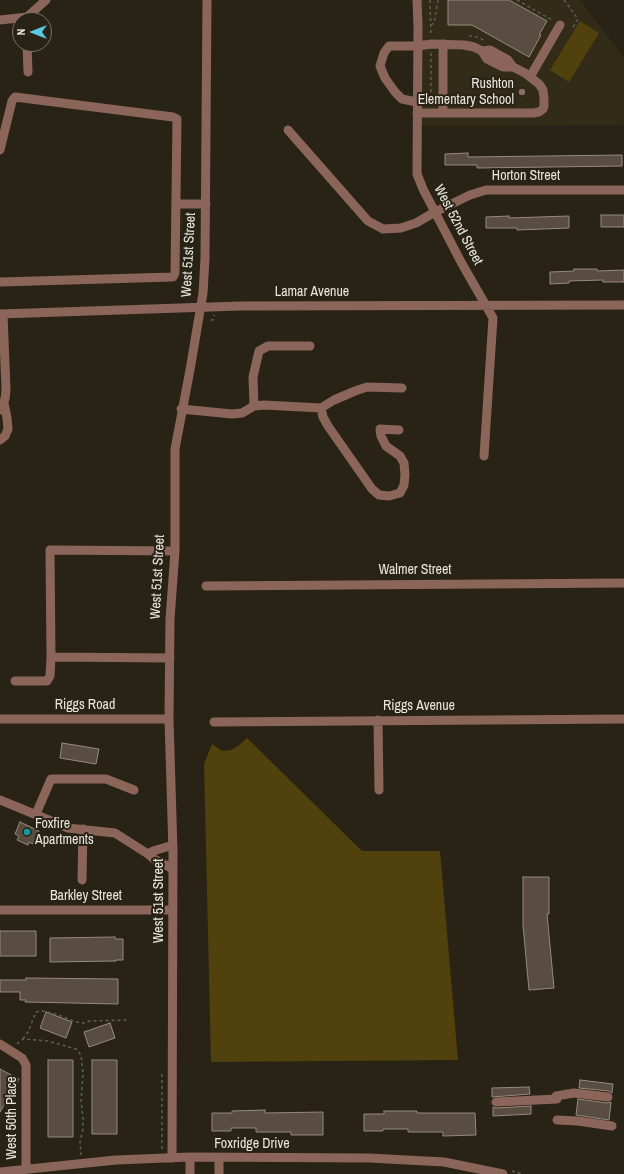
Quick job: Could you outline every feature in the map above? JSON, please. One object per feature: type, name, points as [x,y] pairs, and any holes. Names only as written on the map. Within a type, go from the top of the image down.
[{"type":"street","points":[[33,12],[46,0]]},
{"type":"street","name":"West 51st Street","points":[[172,1158],[173,845],[169,719],[170,619],[174,551],[174,449],[201,307],[205,259],[207,0]]},
{"type":"street","name":"West 52nd Street","points":[[417,0],[417,174],[423,189],[493,320],[484,456]]},
{"type":"street","points":[[0,20],[12,19]]},
{"type":"street","points":[[530,77],[560,25]]},
{"type":"street","points":[[417,102],[402,99],[385,78],[380,66],[384,52],[389,46],[418,46],[431,44],[464,45],[482,51],[487,59],[503,67],[513,67],[539,84],[543,90],[544,106],[539,112],[532,113],[417,112]]},
{"type":"street","points":[[443,44],[443,112]]},
{"type":"street","points":[[27,52],[28,72]]},
{"type":"street","points":[[0,150],[12,101],[15,97],[173,117],[177,119],[175,273],[173,277],[0,282]]},
{"type":"street","name":"Horton Street","points":[[288,130],[368,221],[383,229],[401,228],[416,223],[470,195],[486,190],[624,190]]},
{"type":"street","points":[[176,204],[206,204]]},
{"type":"street","name":"Lamar Avenue","points":[[2,314],[201,307],[624,305]]},
{"type":"street","points":[[0,440],[5,436],[8,429],[7,418],[2,407],[6,390],[2,314]]},
{"type":"street","points":[[254,406],[253,377],[259,351],[268,346],[310,346]]},
{"type":"street","points":[[181,409],[232,414],[242,413],[254,406],[264,405],[321,408],[334,400],[367,387],[402,388]]},
{"type":"street","points":[[321,408],[323,417],[328,426],[372,489],[379,495],[389,496],[400,492],[404,485],[404,463],[400,456],[386,446],[380,436],[380,429],[399,430]]},
{"type":"street","points":[[16,681],[47,681],[50,676],[50,550],[174,551]]},
{"type":"street","name":"Walmer Street","points":[[206,586],[624,583]]},
{"type":"street","points":[[51,657],[170,658]]},
{"type":"street","name":"Riggs Avenue","points":[[214,722],[624,718]]},
{"type":"street","name":"Riggs Road","points":[[0,719],[169,719]]},
{"type":"street","points":[[378,720],[379,790]]},
{"type":"street","points":[[36,814],[51,779],[106,779],[134,790]]},
{"type":"street","points":[[0,800],[68,828],[115,833],[154,859],[173,868]]},
{"type":"street","points":[[82,880],[83,829]]},
{"type":"street","points":[[148,854],[173,845]]},
{"type":"street","name":"Barkley Street","points":[[0,910],[173,910]]},
{"type":"street","name":"West 50th Place","points":[[0,1044],[22,1058],[25,1062],[26,1168]]},
{"type":"street","points":[[496,1102],[557,1097],[574,1093],[608,1097]]},
{"type":"street","points":[[557,1120],[578,1121],[612,1126]]},
{"type":"street","points":[[190,1158],[190,1174]]},
{"type":"street","points":[[219,1158],[219,1174]]},
{"type":"street","name":"Foxridge Drive","points":[[0,1172],[26,1168],[54,1170],[102,1160],[219,1158],[394,1159],[449,1163],[481,1172],[502,1174]]},
{"type":"path","points":[[430,0],[430,112]]},
{"type":"path","points":[[431,25],[434,23],[438,0]]},
{"type":"path","points":[[517,0],[560,25]]},
{"type":"path","points":[[564,0],[578,19],[572,29]]},
{"type":"path","points":[[211,320],[213,320],[214,315]]},
{"type":"path","points":[[15,1047],[28,1032],[36,1012],[42,1011],[56,1014],[76,1022],[84,1023],[90,1021],[127,1020]]},
{"type":"path","points":[[23,1039],[61,1044],[76,1049],[81,1055],[83,1073],[81,1102],[83,1117],[80,1142],[81,1155]]},
{"type":"shaded area","name":"Rushton Elementary School","points":[[420,0],[580,0],[624,58],[624,125],[419,126]]},
{"type":"shaded area","points":[[580,21],[599,33],[569,82],[550,70]]},
{"type":"shaded area","points":[[247,738],[362,851],[440,851],[458,1060],[211,1062],[204,764],[212,744],[222,751],[231,750]]},
{"type":"building","name":"Rushton Elementary School","points":[[448,0],[509,0],[547,21],[529,57],[472,25],[448,25]]},
{"type":"building","points":[[468,153],[468,157],[622,155],[622,166],[477,168],[477,165],[445,165],[445,154]]},
{"type":"building","points":[[601,215],[624,215],[624,227],[601,227]]},
{"type":"building","points":[[509,216],[509,218],[569,216],[569,228],[517,230],[517,228],[486,228],[486,217]]},
{"type":"building","points":[[574,269],[597,269],[597,271],[624,270],[624,282],[603,282],[603,280],[569,281],[569,283],[550,284],[550,272],[574,271]]},
{"type":"building","points":[[62,743],[99,749],[96,764],[60,758]]},
{"type":"building","name":"Foxfire Apartments","points":[[20,822],[39,831],[33,844],[29,842],[28,845],[17,840],[19,836],[15,834]]},
{"type":"building","points":[[523,877],[549,877],[549,914],[547,914],[554,988],[529,990],[523,925]]},
{"type":"building","points":[[0,931],[36,931],[36,956],[0,956]]},
{"type":"building","points":[[115,937],[115,939],[123,939],[123,960],[50,962],[50,938]]},
{"type":"building","points":[[26,978],[118,979],[118,1004],[25,1002],[26,1000],[20,1000],[20,992],[0,992],[0,980],[26,980]]},
{"type":"building","points":[[46,1012],[72,1022],[66,1038],[40,1028]]},
{"type":"building","points":[[110,1023],[115,1038],[89,1047],[84,1032]]},
{"type":"building","points":[[48,1060],[73,1060],[73,1137],[48,1137]]},
{"type":"building","points":[[92,1060],[117,1060],[117,1134],[92,1134]]},
{"type":"building","points":[[0,1069],[19,1079],[0,1112]]},
{"type":"building","points":[[580,1080],[613,1084],[612,1093],[609,1091],[579,1088]]},
{"type":"building","points":[[529,1087],[530,1094],[492,1097],[492,1088]]},
{"type":"building","points":[[578,1099],[607,1103],[611,1102],[609,1120],[576,1115]]},
{"type":"building","points":[[531,1106],[531,1114],[493,1116],[493,1107]]},
{"type":"building","points":[[265,1110],[265,1113],[323,1112],[323,1135],[291,1135],[291,1132],[256,1132],[256,1128],[231,1128],[231,1131],[212,1131],[212,1113]]},
{"type":"building","points":[[384,1111],[417,1111],[417,1113],[475,1113],[476,1135],[443,1136],[443,1132],[408,1132],[408,1129],[364,1131],[364,1114],[384,1114]]},
{"type":"place","name":"Rushton Elementary School","points":[[522,92]]},
{"type":"place","name":"Foxfire Apartments","points":[[27,832]]}]
